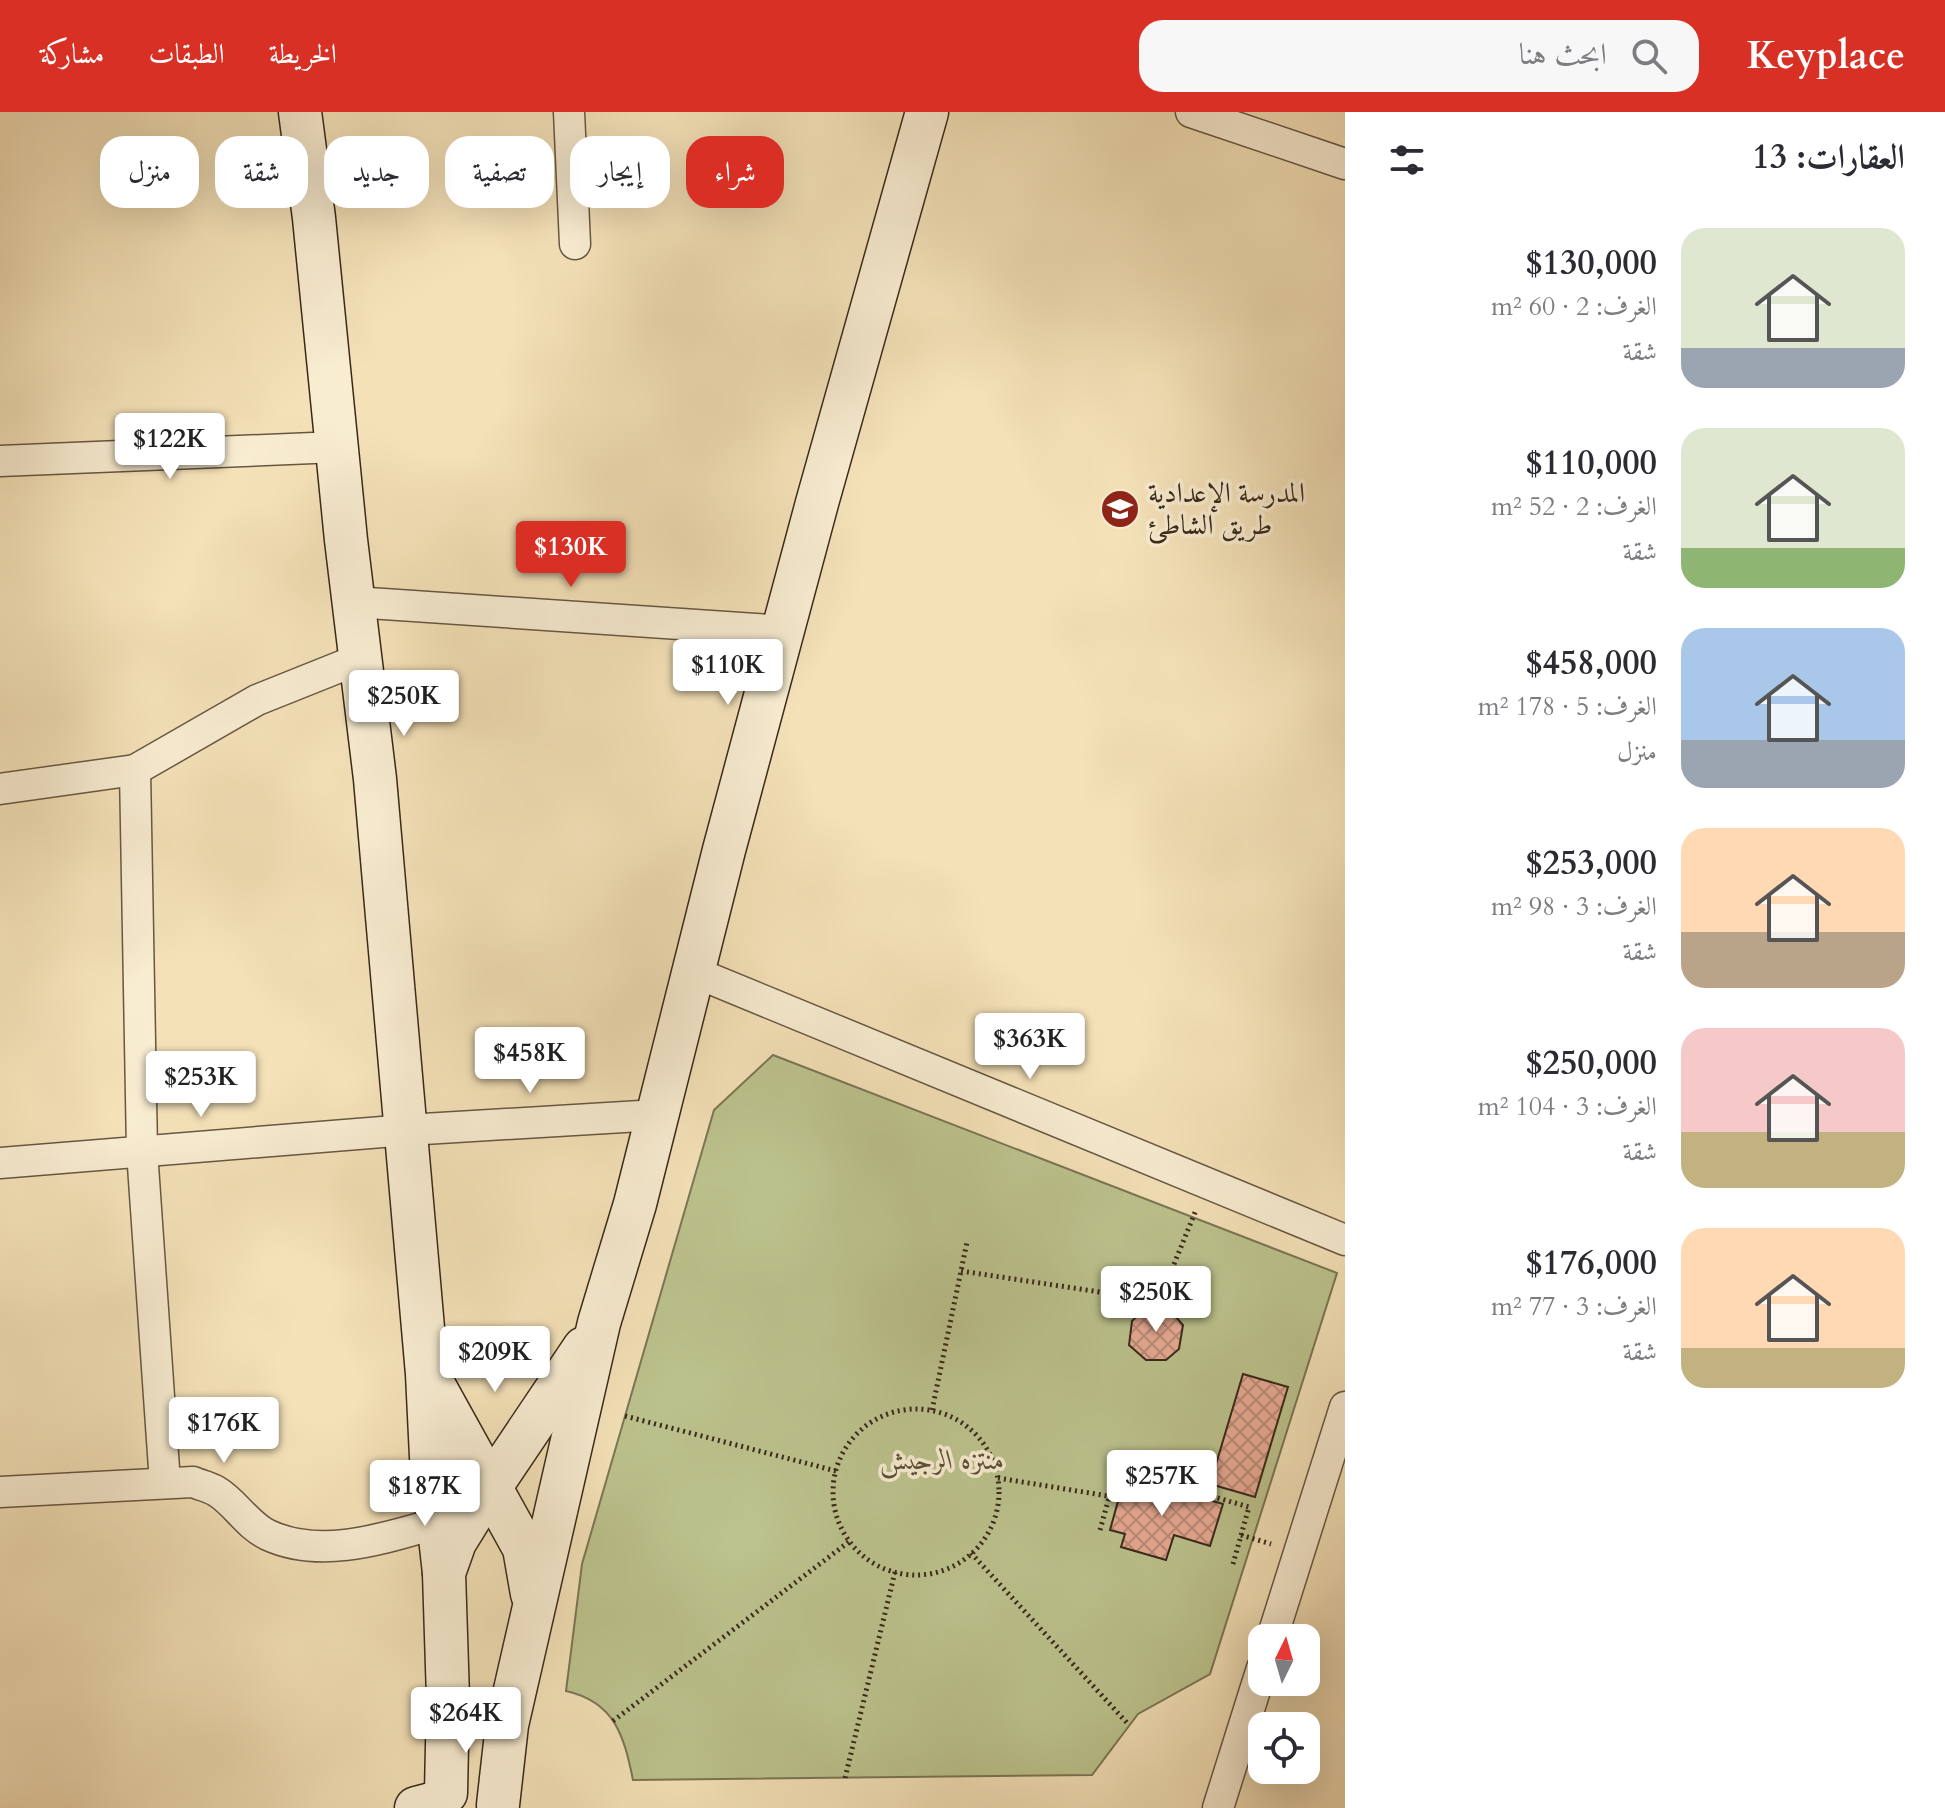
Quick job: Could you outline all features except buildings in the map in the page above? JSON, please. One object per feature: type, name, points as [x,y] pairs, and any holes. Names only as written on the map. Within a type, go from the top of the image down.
[{"type":"street","points":[[300,112],[377,795],[444,1573],[448,1698],[432,1803]]},
{"type":"street","points":[[569,112],[575,244]]},
{"type":"street","points":[[499,1807],[507,1725],[599,1323],[635,1204],[821,488],[927,112]]},
{"type":"street","points":[[1191,112],[1345,164]]},
{"type":"street","points":[[0,461],[337,447]]},
{"type":"street","points":[[354,602],[784,631]]},
{"type":"street","points":[[0,789],[135,770],[257,700],[362,658]]},
{"type":"street","points":[[135,770],[142,1151],[165,1483]]},
{"type":"street","points":[[694,972],[1345,1240]]},
{"type":"street","points":[[0,1163],[407,1130],[657,1115]]},
{"type":"street","points":[[444,1573],[455,1542],[599,1323]]},
{"type":"street","points":[[427,1374],[524,1548],[534,1602]]},
{"type":"street","points":[[1276,1624],[1345,1407]]},
{"type":"street","points":[[454,1420],[482,1427],[504,1426],[540,1415]]},
{"type":"street","points":[[0,1492],[193,1482],[217,1491],[235,1510],[267,1534],[298,1543],[336,1546],[373,1542],[438,1523]]},
{"type":"street","points":[[1218,1808],[1253,1696]]},
{"type":"street","points":[[432,1803],[469,1788],[480,1790],[499,1807]]},
{"type":"path","points":[[961,1271],[1159,1301],[1207,1183]]},
{"type":"path","points":[[932,1410],[967,1242]]},
{"type":"path","points":[[905,1409],[932,1410],[958,1419],[980,1437],[995,1462],[1000,1490],[996,1518],[982,1543],[961,1562],[935,1573],[907,1575],[881,1568],[859,1552],[842,1531],[833,1506],[833,1479],[841,1454],[857,1432],[879,1416],[905,1409]]},
{"type":"path","points":[[625,1416],[836,1471]]},
{"type":"path","points":[[1100,1530],[1117,1469],[1249,1507],[1233,1564]]},
{"type":"path","points":[[998,1478],[1108,1496]]},
{"type":"path","points":[[613,1721],[850,1541]]},
{"type":"path","points":[[971,1553],[1129,1725]]},
{"type":"path","points":[[845,1778],[895,1572]]},
{"type":"green space","name":"منتزه الرجيش","points":[[773,1055],[1337,1273],[1210,1674],[1138,1714],[1092,1775],[633,1780],[621,1735],[606,1712],[583,1696],[566,1691],[582,1564],[714,1110]]},
{"type":"place","name":"المدرسة الإعدادية طريق الشاطئ","points":[[1120,509]]}]
